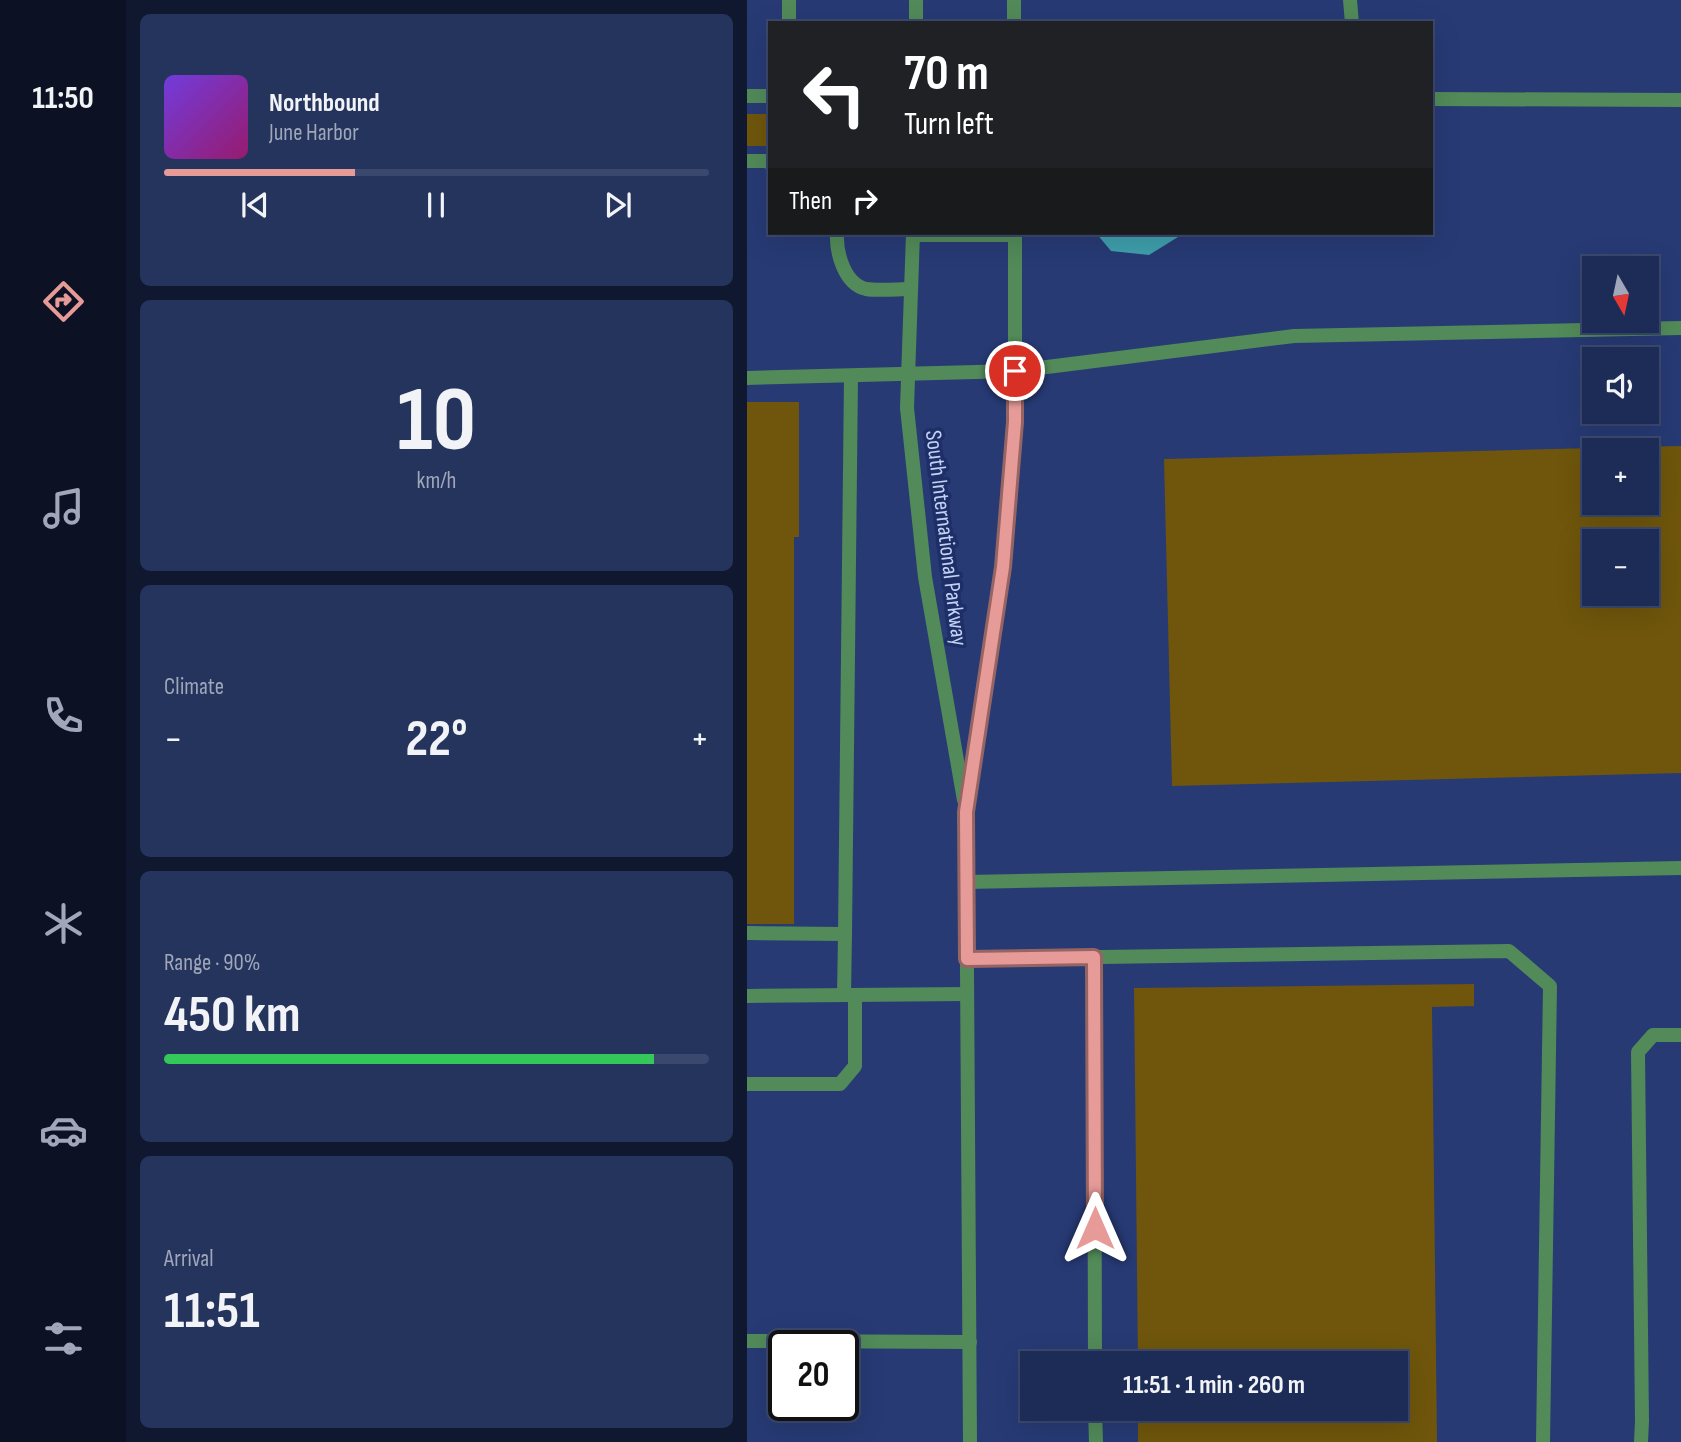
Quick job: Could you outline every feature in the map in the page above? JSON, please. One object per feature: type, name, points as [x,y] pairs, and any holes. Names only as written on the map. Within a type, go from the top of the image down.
[{"type":"street","points":[[789,0],[789,21]]},
{"type":"street","points":[[916,0],[916,21]]},
{"type":"street","points":[[1014,0],[1014,21]]},
{"type":"street","points":[[1350,0],[1352,21]]},
{"type":"street","points":[[747,96],[768,96]]},
{"type":"street","points":[[1433,99],[1681,100]]},
{"type":"street","points":[[747,162],[768,162]]},
{"type":"street","name":"South International Parkway","points":[[913,235],[907,408],[925,577],[966,812]]},
{"type":"street","name":"South International Parkway","points":[[966,812],[1003,567],[1015,422],[1015,235]]},
{"type":"street","points":[[835,236],[846,272],[855,284],[866,289],[911,289]]},
{"type":"street","points":[[747,378],[1015,371],[1294,336],[1681,328]]},
{"type":"street","points":[[747,1084],[840,1084],[855,1066],[844,934],[851,376]]},
{"type":"street","points":[[966,812],[970,1442]]},
{"type":"street","points":[[966,882],[1681,868]]},
{"type":"street","points":[[747,933],[844,934]]},
{"type":"street","points":[[967,959],[1509,951],[1550,986],[1543,1442]]},
{"type":"street","points":[[1094,957],[1095,1351]]},
{"type":"street","points":[[747,996],[967,994]]},
{"type":"street","points":[[1641,1442],[1638,1052],[1653,1035],[1681,1035]]},
{"type":"street","points":[[747,1341],[970,1342]]},
{"type":"street","points":[[1095,1421],[1096,1442]]},
{"type":"shaded area","points":[[1098,235],[1180,235],[1149,255],[1111,251]]},
{"type":"building","points":[[747,114],[768,114],[768,146],[747,146]]},
{"type":"building","points":[[747,402],[799,402],[799,537],[794,537],[794,924],[747,924]]},
{"type":"building","points":[[1659,446],[1681,446],[1681,773],[1172,786],[1164,459],[1582,448],[1582,515],[1659,515]]},
{"type":"building","points":[[1474,984],[1474,1006],[1432,1007],[1437,1442],[1138,1442],[1138,1421],[1408,1421],[1408,1351],[1138,1351],[1134,988]]},
{"type":"route","points":[[1015,371],[1015,422],[1003,567],[966,812],[967,959],[1094,957],[1095,1228]]}]
